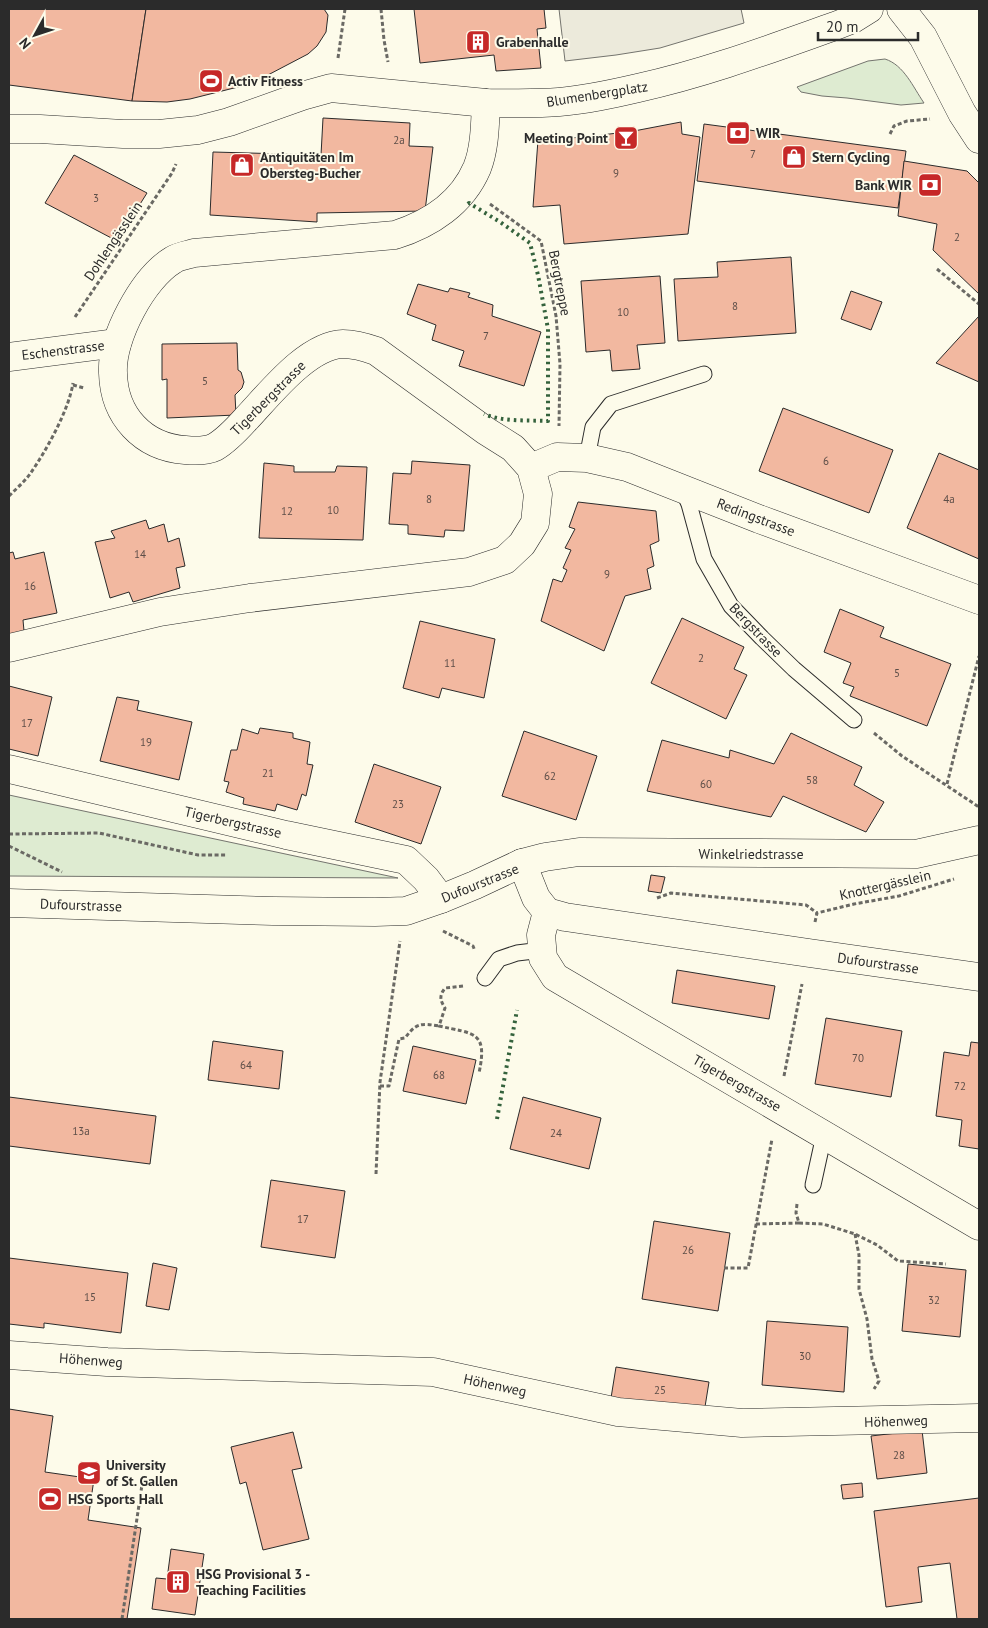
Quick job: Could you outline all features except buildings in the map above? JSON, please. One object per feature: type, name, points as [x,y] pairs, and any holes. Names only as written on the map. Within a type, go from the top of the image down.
[{"type":"street","name":"Blumenbergplatz","points":[[332,88],[486,103],[560,102],[612,94],[716,68],[835,26],[869,9]]},
{"type":"street","points":[[901,9],[923,37],[962,113],[979,139]]},
{"type":"street","points":[[9,129],[40,128],[123,134],[159,134],[198,130],[229,122],[302,96],[332,88]]},
{"type":"street","name":"Tigerbergstrasse","points":[[9,648],[160,612],[250,598],[469,572],[505,560],[522,544],[534,524],[538,494],[531,468],[513,448],[486,431],[376,351],[356,345],[340,344],[318,351],[297,366],[230,436],[214,448],[195,451],[175,450],[157,444],[140,433],[124,416],[116,395],[113,372],[117,343],[137,300],[154,275],[174,259],[194,253],[395,235],[416,228],[434,218],[465,189],[477,168],[484,136],[486,103]]},
{"type":"street","name":"Eschenstrasse","points":[[9,357],[117,343]]},
{"type":"street","name":"Redingstrasse","points":[[531,468],[557,457],[587,458],[627,467],[758,519],[979,600]]},
{"type":"street","name":"Tigerbergstrasse","points":[[9,769],[286,835],[406,860],[426,879],[441,899]]},
{"type":"street","name":"Winkelriedstrasse","points":[[522,863],[545,857],[579,852],[916,854],[979,840]]},
{"type":"street","name":"Dufourstrasse","points":[[9,903],[376,912],[406,910],[441,899],[522,863],[536,898],[548,912],[575,918],[809,954],[979,977]]},
{"type":"street","name":"Tigerbergstrasse","points":[[548,912],[541,935],[542,950],[543,958],[555,976],[979,1226]]},
{"type":"street","name":"Höhenweg","points":[[9,1355],[108,1362],[433,1372],[618,1412],[742,1423],[979,1418]]},
{"type":"lane","points":[[587,458],[593,427],[612,404],[704,374]]},
{"type":"lane","name":"Bergstrasse","points":[[682,488],[689,504],[704,559],[730,606],[775,650],[854,720]]},
{"type":"lane","points":[[485,978],[499,958],[517,953],[542,950]]},
{"type":"lane","points":[[813,1185],[824,1135]]},
{"type":"path","points":[[332,88],[345,9]]},
{"type":"path","points":[[381,9],[389,65]]},
{"type":"path","points":[[890,134],[894,126],[907,121],[934,119]]},
{"type":"path","name":"Dohlengässlein","points":[[72,322],[172,173]]},
{"type":"path","name":"Bergtreppe","points":[[493,196],[490,204],[541,241],[556,316],[560,364],[559,432]]},
{"type":"path","points":[[937,269],[979,304]]},
{"type":"path","points":[[9,496],[30,474],[53,436],[71,396],[73,379]]},
{"type":"path","points":[[72,385],[87,389]]},
{"type":"path","points":[[947,784],[979,656]]},
{"type":"path","points":[[9,834],[99,833]]},
{"type":"path","points":[[9,846],[70,876]]},
{"type":"path","name":"Knottergässlein","points":[[816,913],[899,896],[945,883],[962,876]]},
{"type":"path","points":[[671,893],[806,905],[816,913],[814,928]]},
{"type":"path","points":[[438,928],[474,946]]},
{"type":"path","points":[[376,1174],[379,1086],[401,936]]},
{"type":"path","points":[[439,1026],[444,1008],[440,1000],[441,993],[445,988],[460,987],[485,978]]},
{"type":"path","points":[[783,1079],[803,982]]},
{"type":"path","points":[[379,1086],[389,1086],[399,1039],[405,1038],[418,1025],[439,1026],[472,1034],[480,1042],[482,1052],[479,1073]]},
{"type":"path","points":[[724,1268],[748,1268],[773,1137]]},
{"type":"path","points":[[799,1223],[796,1213],[799,1177],[817,1168]]},
{"type":"path","points":[[756,1224],[823,1224],[855,1234],[877,1245],[898,1261],[946,1264]]},
{"type":"path","points":[[855,1234],[859,1255],[859,1289],[867,1319],[872,1359],[879,1381],[871,1393]]},
{"type":"path","points":[[122,1619],[143,1478]]},
{"type":"green space","points":[[885,59],[903,71],[924,103],[901,105],[822,96],[801,92],[797,87],[868,61]]},
{"type":"green space","points":[[9,795],[46,803],[398,878],[9,876]]},
{"type":"shaded area","name":"Grabenhalle","points":[[559,9],[741,9],[744,23],[660,48],[565,61]]},
{"type":"hedge","points":[[468,204],[500,222],[530,243],[548,329],[548,421],[507,419],[484,414]]},
{"type":"hedge","points":[[497,1119],[517,1010]]},
{"type":"place","name":"Grabenhalle","points":[[478,42]]},
{"type":"place","name":"Activ Fitness","points":[[211,81]]},
{"type":"place","name":"WIR","points":[[738,133]]},
{"type":"place","name":"Meeting Point","points":[[626,138]]},
{"type":"place","name":"Stern Cycling","points":[[794,157]]},
{"type":"place","name":"Antiquitäten Im Obersteg-Bucher","points":[[242,165]]},
{"type":"place","name":"Bank WIR","points":[[930,185]]},
{"type":"place","name":"University of St. Gallen","points":[[89,1473]]},
{"type":"place","name":"HSG Sports Hall","points":[[50,1499]]},
{"type":"place","name":"HSG Provisional 3 - Teaching Facilities","points":[[178,1582]]}]
